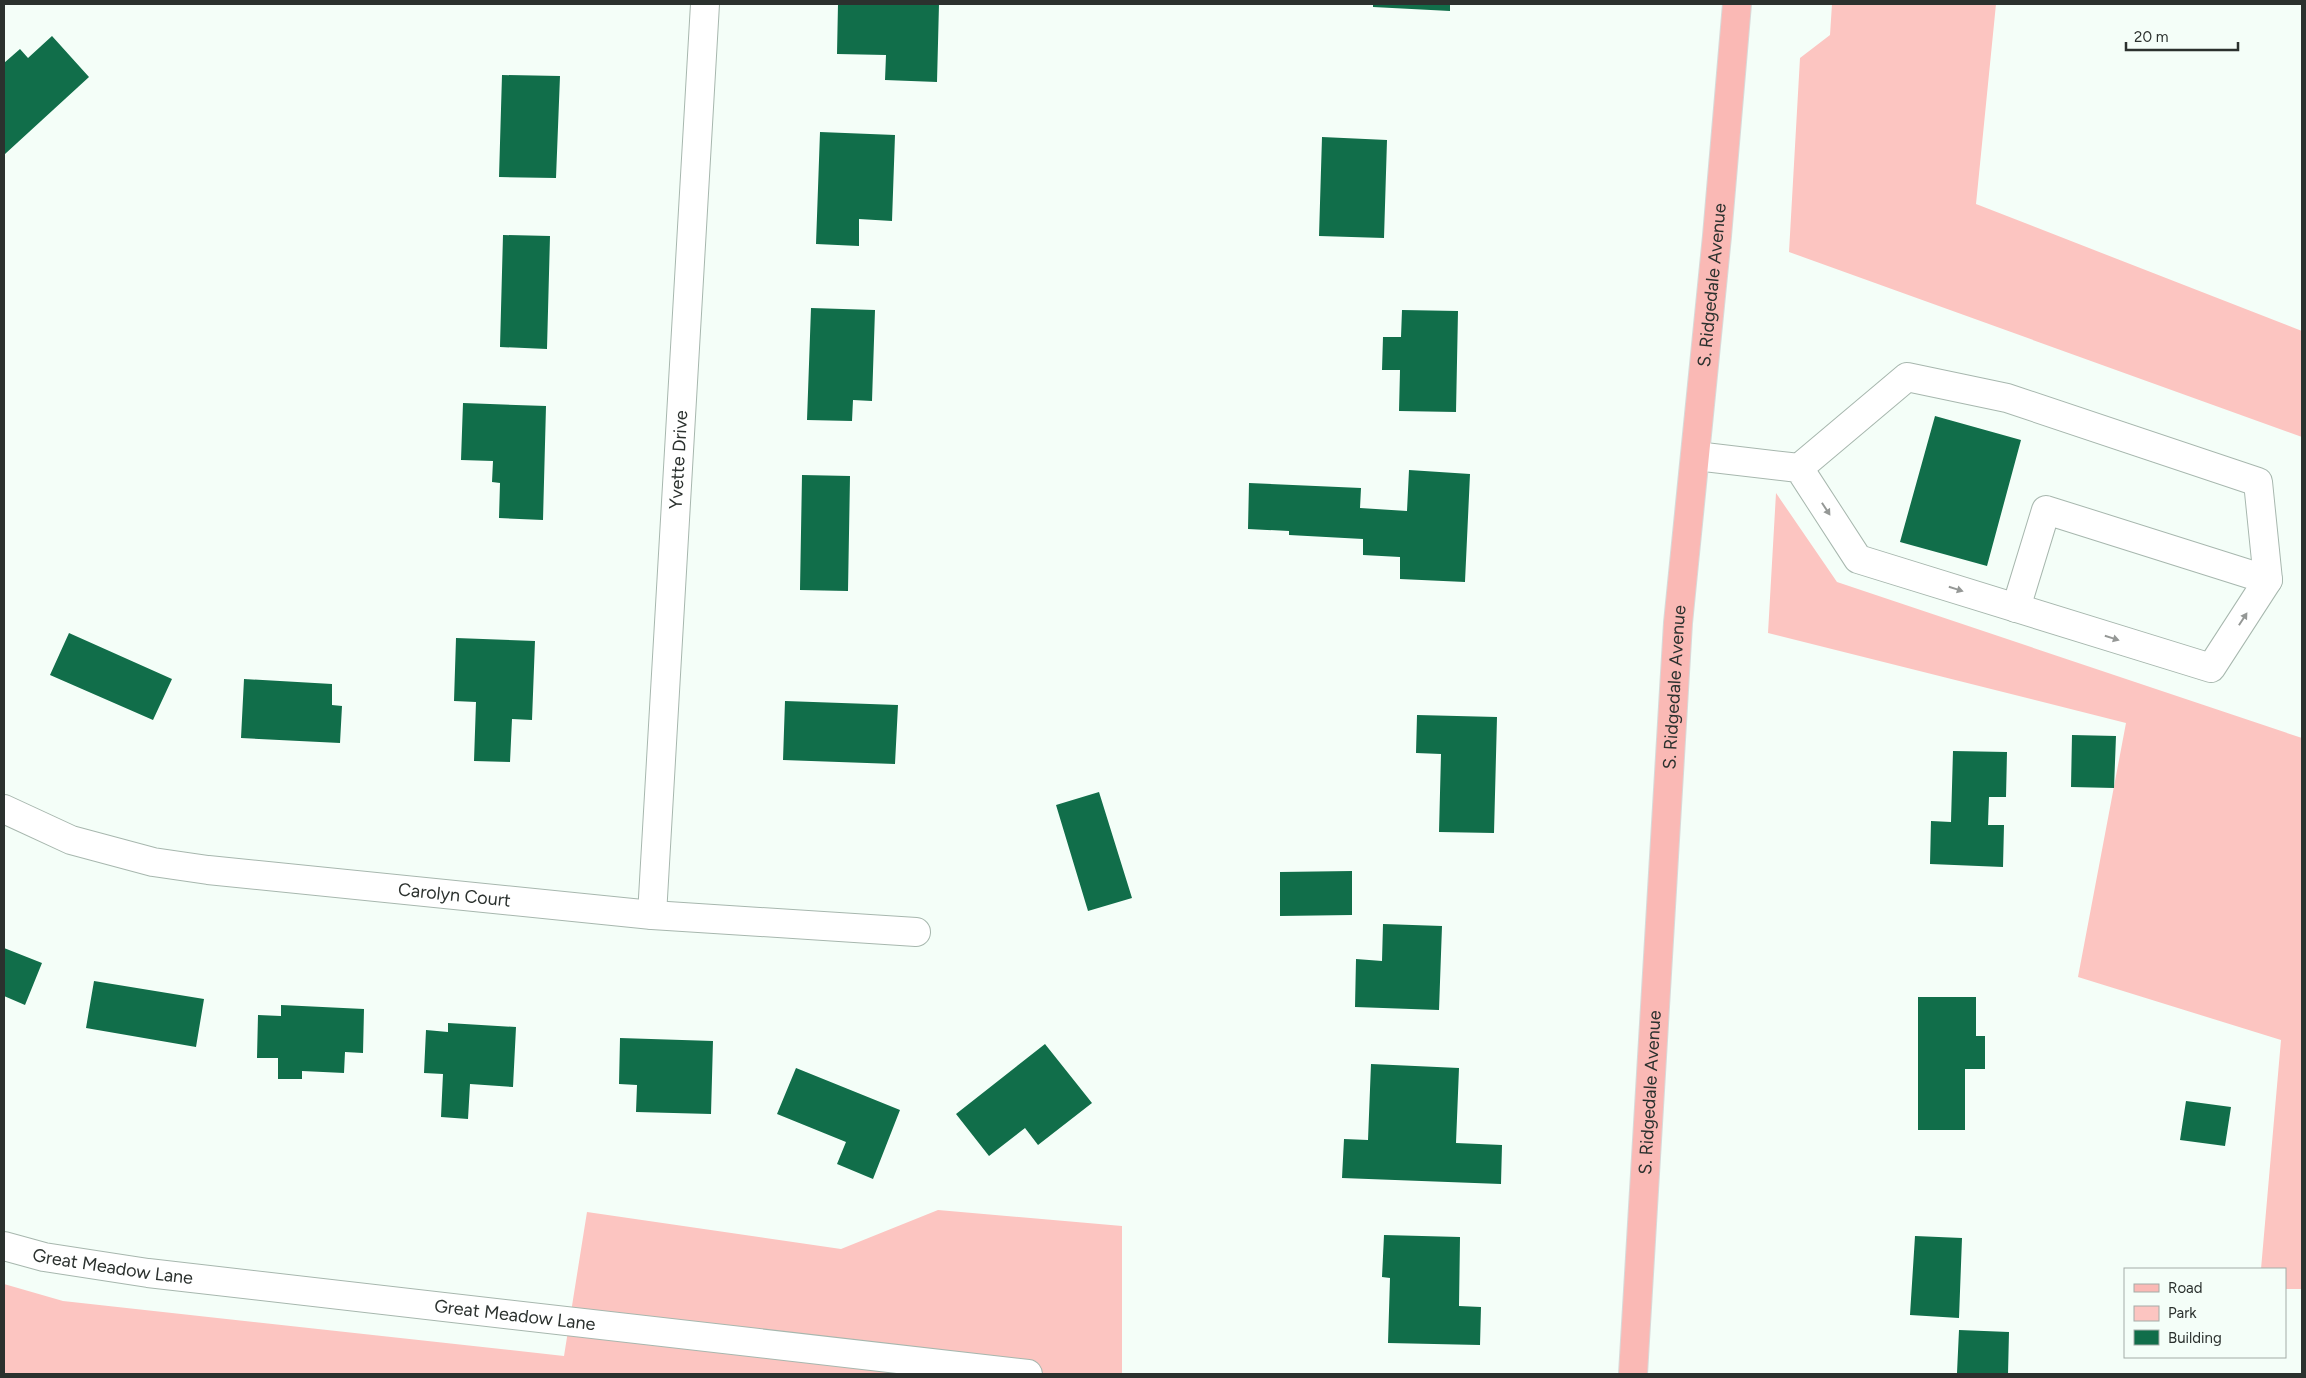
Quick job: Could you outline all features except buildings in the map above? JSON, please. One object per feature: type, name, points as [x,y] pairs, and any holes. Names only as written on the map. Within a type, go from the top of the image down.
[{"type":"main road","name":"S. Ridgedale Avenue","points":[[1633,1374],[1678,623],[1696,456],[1737,4]]},
{"type":"street","name":"Yvette Drive","points":[[652,915],[705,4]]},
{"type":"street","points":[[1696,456],[1800,468],[1907,377],[2007,398],[2258,482],[2268,580],[2211,668],[1858,559],[1800,468]]},
{"type":"street","points":[[2016,608],[2046,510],[2268,580]]},
{"type":"street","name":"Carolyn Court","points":[[4,809],[71,840],[153,862],[208,870],[652,915],[916,932]]},
{"type":"street","name":"Great Meadow Lane","points":[[4,1246],[44,1257],[148,1273],[1028,1374]]},
{"type":"green space","points":[[1832,4],[1996,4],[1976,204],[2302,331],[2302,437],[1789,252],[1800,58],[1830,35]]},
{"type":"green space","points":[[1776,493],[1837,582],[2302,738],[2302,1289],[2286,1289],[2286,1268],[2261,1268],[2281,1040],[2078,977],[2126,723],[1768,633]]},
{"type":"green space","points":[[938,1210],[1122,1226],[1122,1374],[4,1374],[4,1284],[63,1301],[564,1356],[587,1212],[841,1249]]}]
